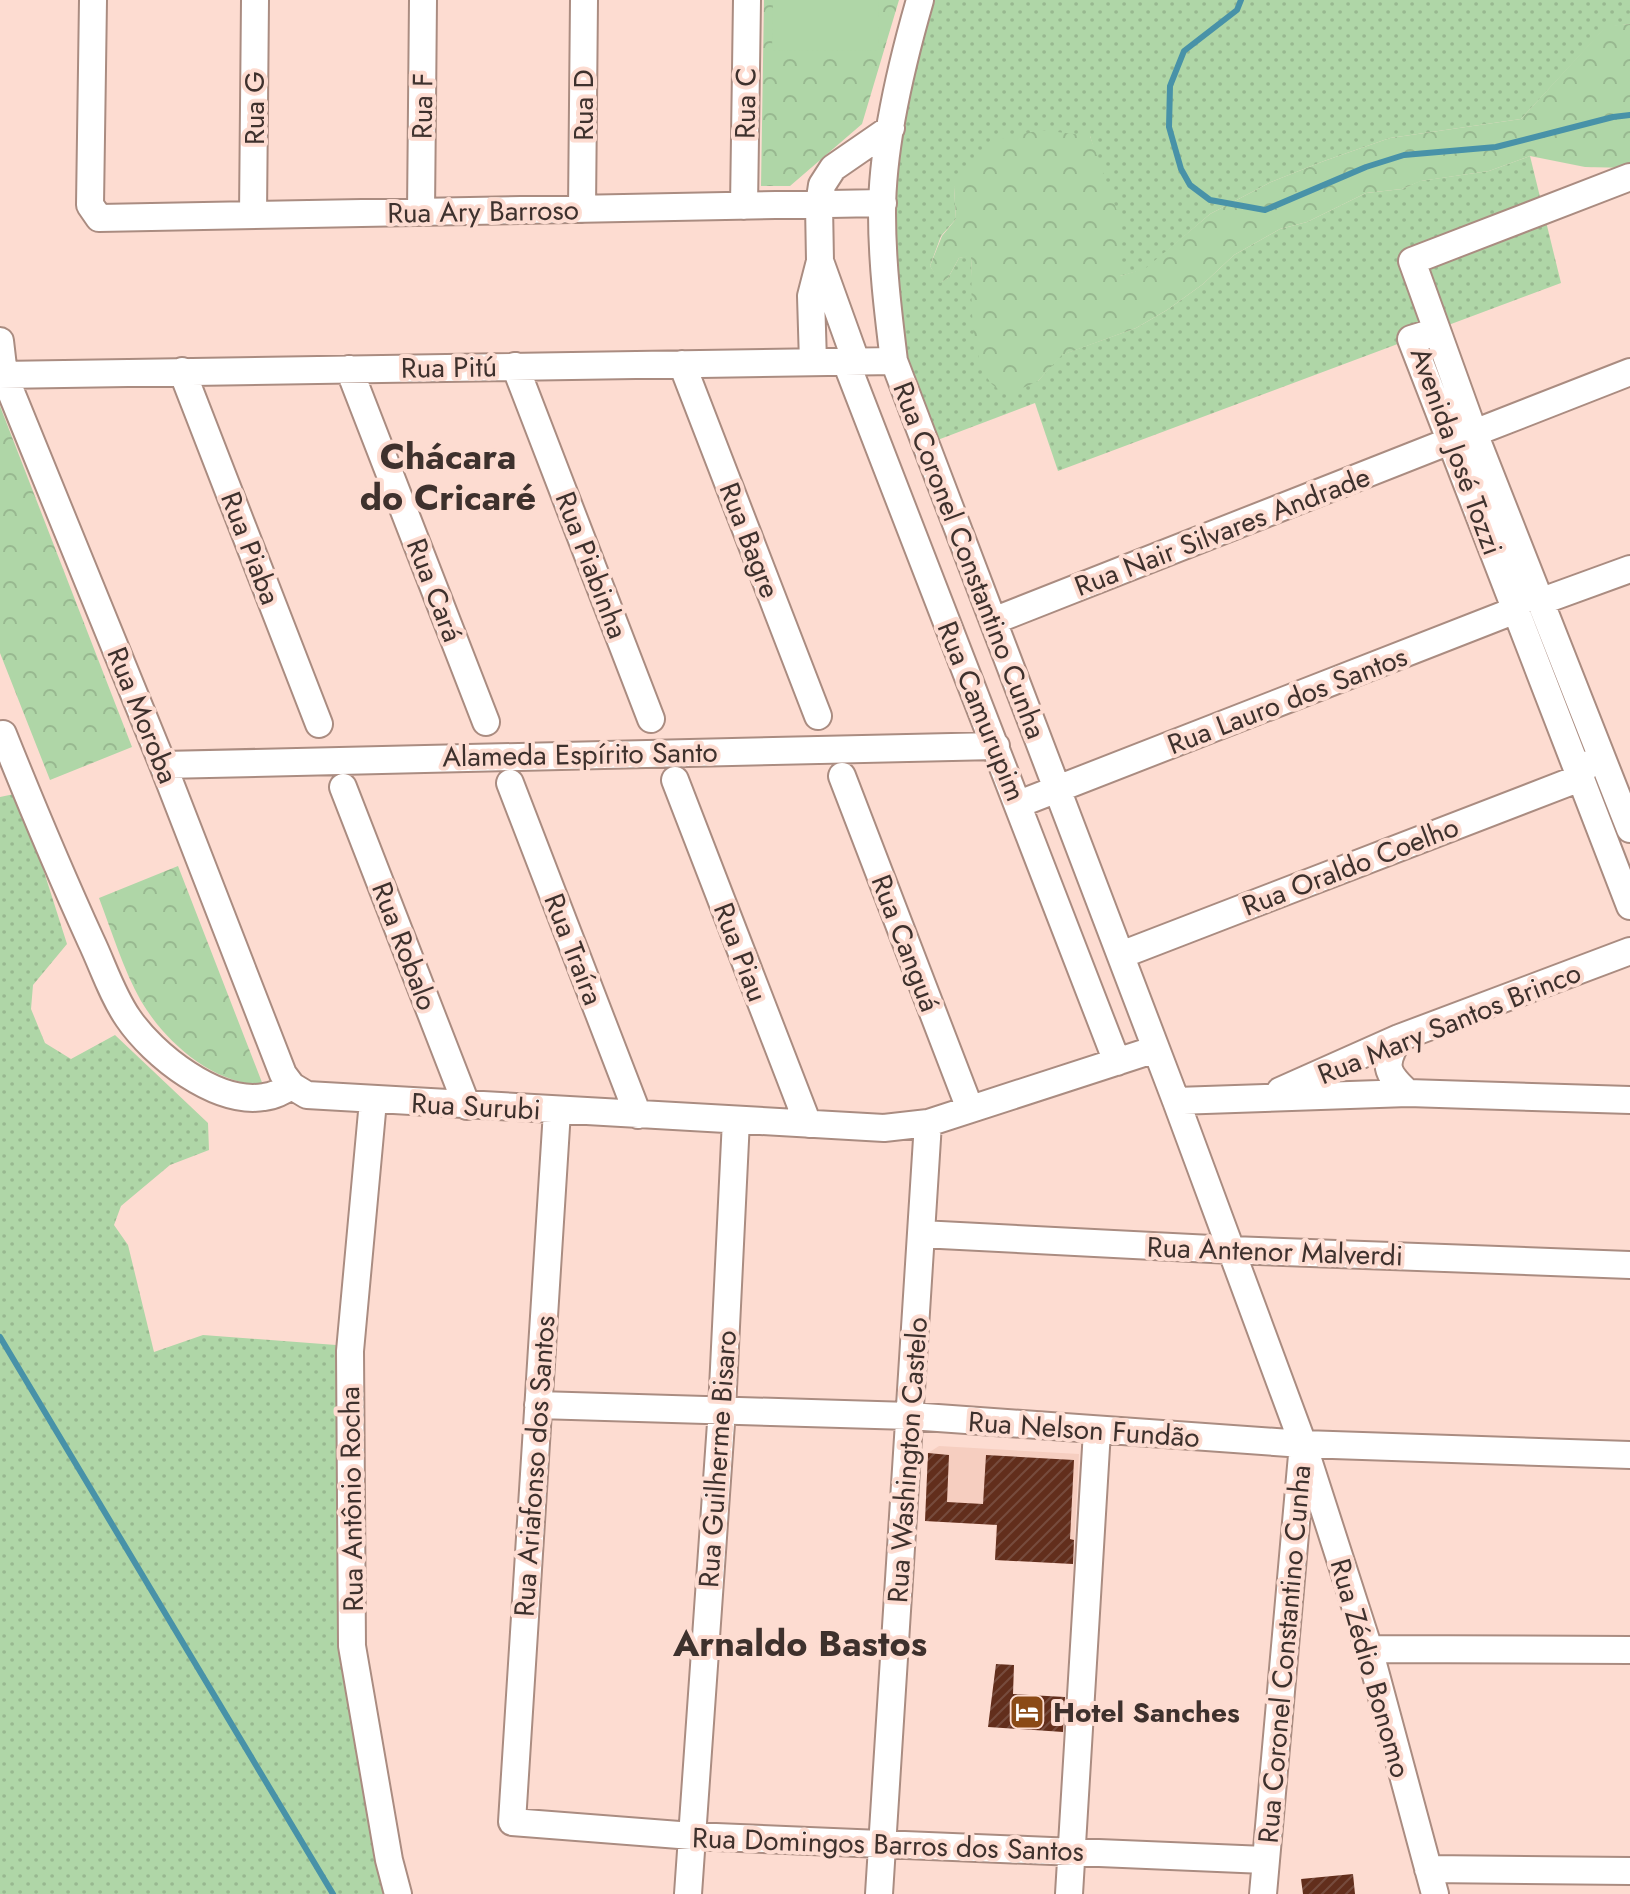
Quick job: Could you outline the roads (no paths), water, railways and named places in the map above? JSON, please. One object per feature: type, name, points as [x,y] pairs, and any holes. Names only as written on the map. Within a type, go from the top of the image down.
[{"type":"street","name":"Rua Ary Barroso","points":[[93,0],[90,205],[99,218],[883,203]]},
{"type":"street","name":"Rua G","points":[[253,215],[255,0]]},
{"type":"street","name":"Rua F","points":[[421,212],[423,0]]},
{"type":"street","name":"Rua D","points":[[582,209],[584,0]]},
{"type":"street","name":"Rua C","points":[[744,206],[747,0]]},
{"type":"street","name":"Rua Coronel Constantino Cunha","points":[[920,0],[891,128],[883,203],[885,292],[894,361],[1121,955],[1303,1444],[1263,1894]]},
{"type":"street","points":[[813,362],[811,296],[820,261],[819,205],[822,185],[833,168],[891,128]]},
{"type":"street","name":"Avenida José Tozzi","points":[[1630,177],[1412,261],[1437,331],[1411,339],[1542,601],[1618,764],[1630,829]]},
{"type":"street","name":"Rua Camurupim","points":[[820,261],[851,362],[933,587],[1117,1062]]},
{"type":"street","name":"Rua Moroba","points":[[0,341],[2,375],[163,765],[283,1074],[292,1086]]},
{"type":"street","name":"Rua Pitú","points":[[2,375],[894,361]]},
{"type":"street","name":"Rua Bagre","points":[[682,364],[818,716]]},
{"type":"street","name":"Rua Piabinha","points":[[515,366],[651,719]]},
{"type":"street","name":"Rua Cará","points":[[349,369],[486,722]]},
{"type":"street","name":"Rua Piaba","points":[[182,371],[319,724]]},
{"type":"street","name":"Rua Nair Silvares Andrade","points":[[993,621],[1630,372]]},
{"type":"street","name":"Avenida José Tozzi","points":[[1462,437],[1516,610],[1630,906]]},
{"type":"street","name":"Rua Lauro dos Santos","points":[[1019,804],[1516,610],[1527,617],[1538,613],[1542,601],[1630,569]]},
{"type":"street","points":[[933,587],[977,578]]},
{"type":"street","points":[[3,734],[53,857],[106,972],[126,1015],[146,1042],[171,1063],[230,1094],[261,1098],[292,1086]]},
{"type":"street","name":"Alameda Espírito Santo","points":[[163,765],[996,746]]},
{"type":"street","name":"Rua Oraldo Coelho","points":[[1121,955],[1580,778],[1592,785],[1603,781],[1618,764]]},
{"type":"street","name":"Rua Canguá","points":[[842,776],[970,1109]]},
{"type":"street","name":"Rua Piau","points":[[675,780],[808,1124]]},
{"type":"street","name":"Rua Traíra","points":[[510,783],[638,1115]]},
{"type":"street","name":"Rua Robalo","points":[[343,787],[467,1106]]},
{"type":"street","name":"Rua Mary Santos Brinco","points":[[1270,1096],[1399,1038],[1630,951]]},
{"type":"street","points":[[1399,1038],[1388,1058],[1391,1077],[1408,1093]]},
{"type":"street","name":"Rua Surubi","points":[[292,1086],[307,1095],[373,1101],[884,1128],[928,1123],[1156,1049]]},
{"type":"street","points":[[1176,1101],[1408,1093],[1630,1100]]},
{"type":"street","name":"Rua Antônio Rocha","points":[[373,1101],[350,1351],[352,1646],[389,1860],[398,1894]]},
{"type":"street","name":"Rua Ariafonso dos Santos","points":[[512,1822],[557,1111]]},
{"type":"street","name":"Rua Guilherme Bisaro","points":[[688,1894],[722,1409],[736,1120]]},
{"type":"street","name":"Rua Washington Castelo","points":[[879,1894],[928,1123]]},
{"type":"street","name":"Rua Antenor Malverdi","points":[[921,1234],[1231,1250],[1630,1265]]},
{"type":"street","name":"Rua Nelson Fundão","points":[[538,1405],[910,1416],[1303,1444],[1630,1455]]},
{"type":"street","points":[[1069,1894],[1097,1431]]},
{"type":"street","name":"Rua Zédio Bonomo","points":[[1303,1444],[1369,1649],[1431,1881]]},
{"type":"street","points":[[1369,1649],[1630,1650]]},
{"type":"street","name":"Rua Domingos Barros dos Santos","points":[[512,1822],[692,1836],[1265,1860]]},
{"type":"street","points":[[1431,1881],[1630,1871]]},
{"type":"waterway","points":[[1241,0],[1237,10],[1184,51],[1170,86],[1169,127],[1181,169],[1190,185],[1210,200],[1265,210],[1366,167],[1404,155],[1496,147],[1630,115]]},
{"type":"waterway","points":[[0,1337],[333,1894]]},
{"type":"place","name":"Hotel Sanches","points":[[1027,1712]]},
{"type":"district","name":"Chácara do Cricaré","points":[[448,476]]},
{"type":"district","name":"Arnaldo Bastos","points":[[800,1643]]}]
